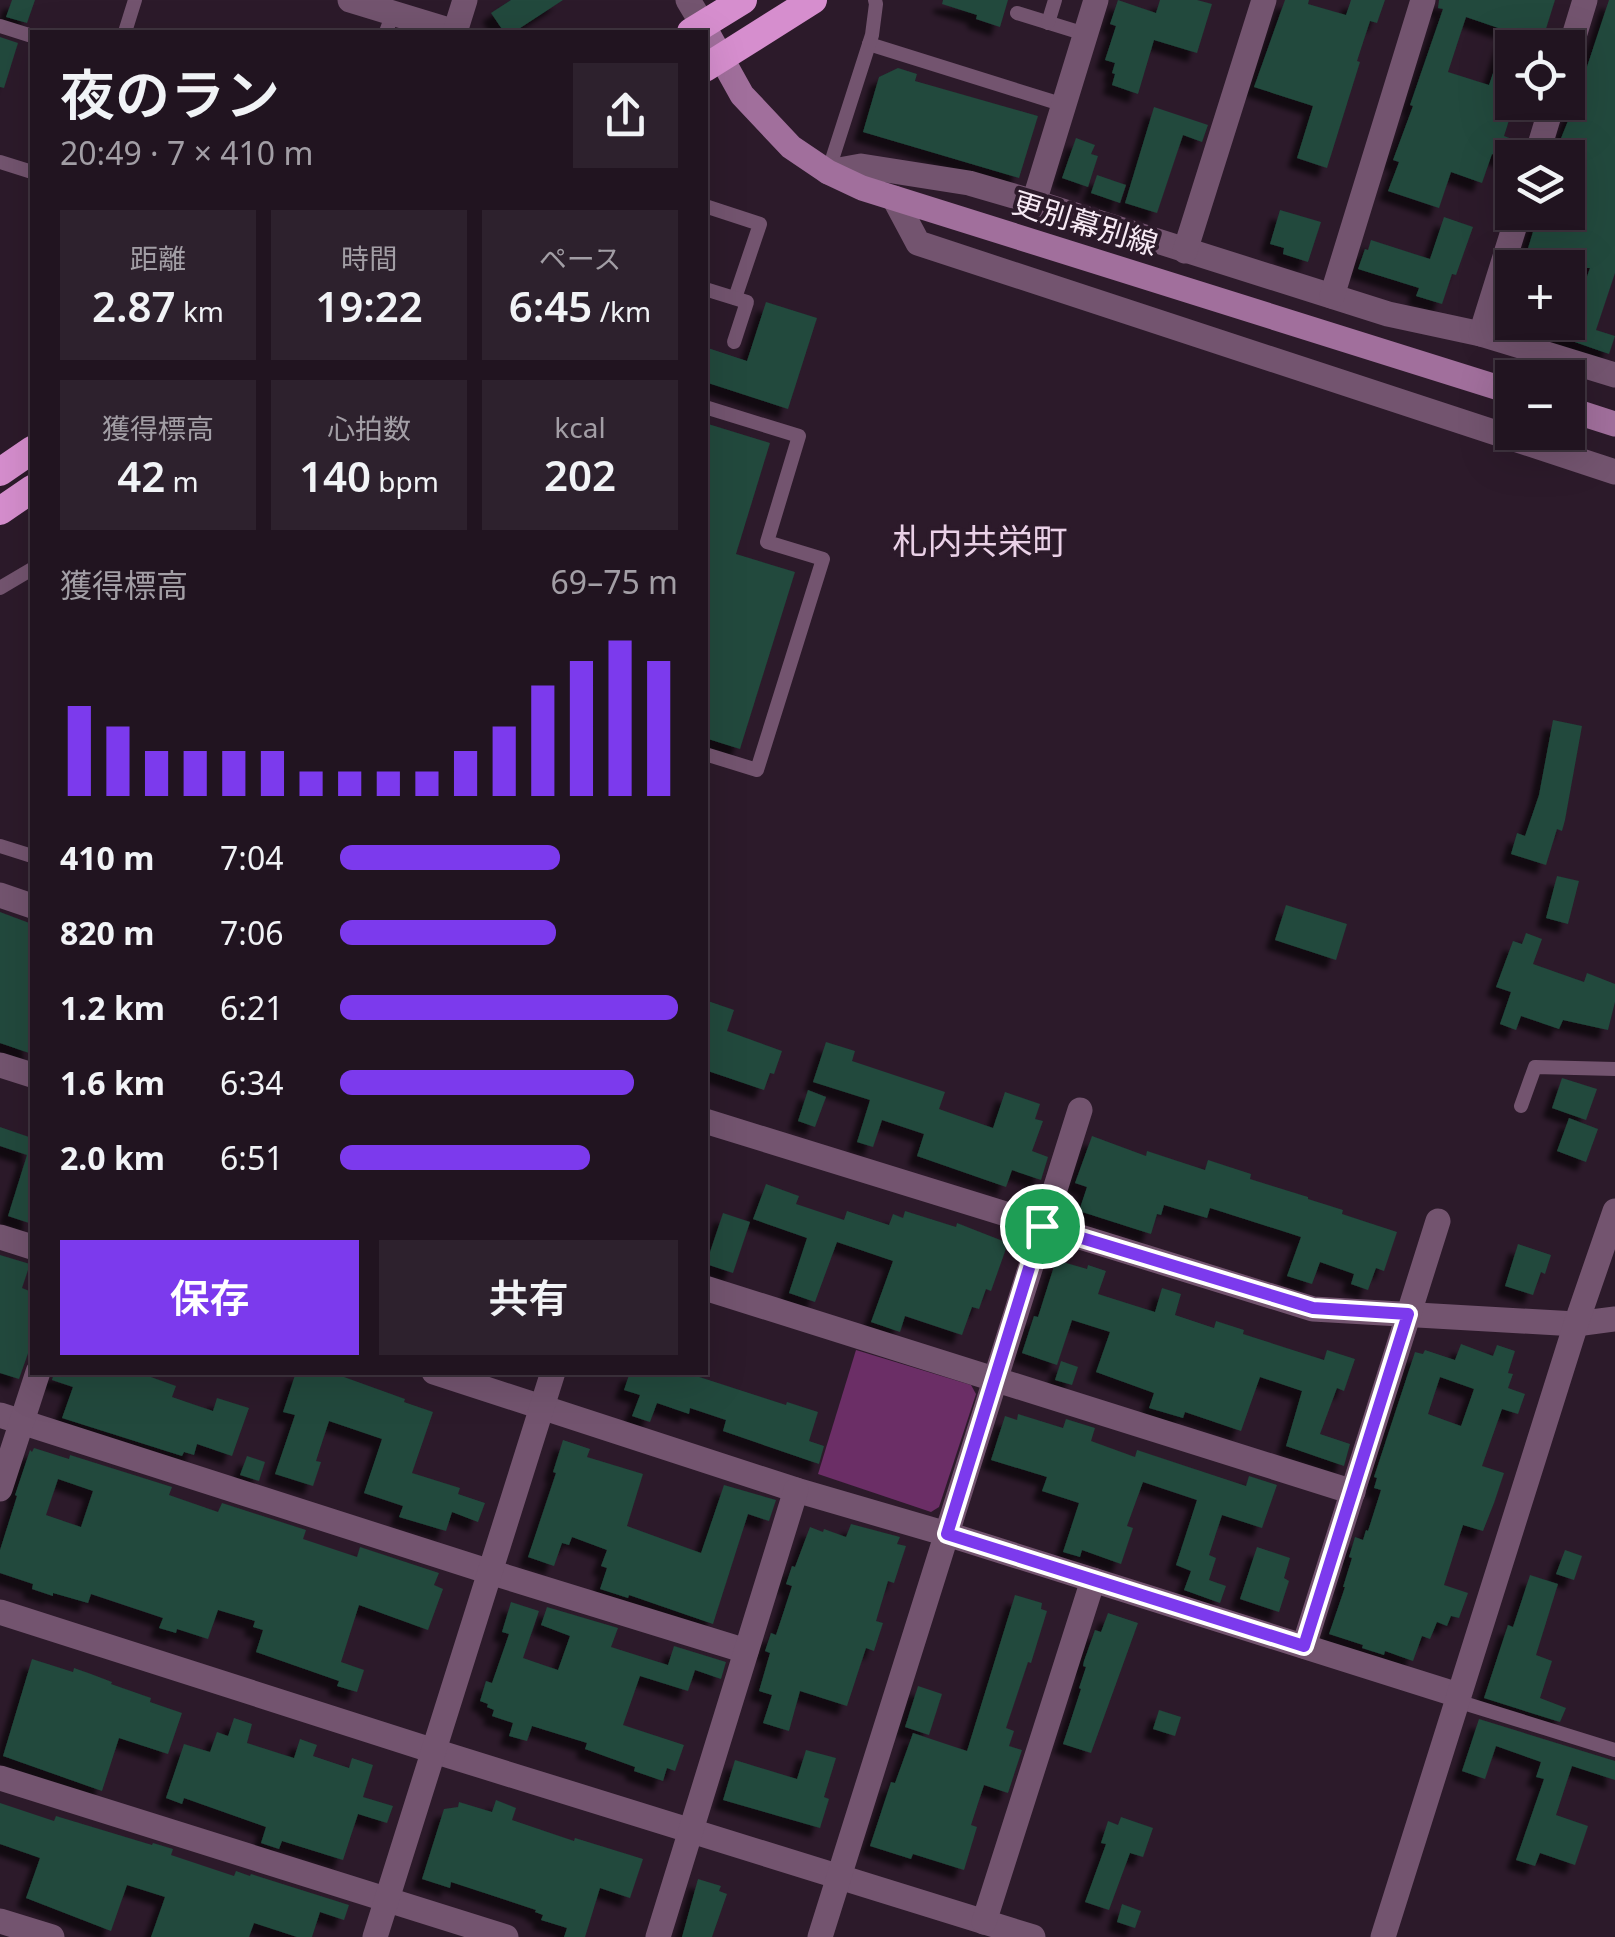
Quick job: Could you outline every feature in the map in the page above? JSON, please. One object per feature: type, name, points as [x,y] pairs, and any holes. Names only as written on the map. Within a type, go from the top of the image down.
[{"type":"highway","points":[[697,29],[743,0]]},
{"type":"highway","points":[[713,63],[813,0]]},
{"type":"highway","points":[[0,472],[30,451]]},
{"type":"highway","points":[[0,510],[30,490]]},
{"type":"main road","name":"更別幕別線","points":[[713,63],[791,148],[862,188],[1495,387]]},
{"type":"street","points":[[350,0],[390,23],[441,30]]},
{"type":"street","points":[[456,30],[465,0]]},
{"type":"street","points":[[688,0],[697,29]]},
{"type":"street","points":[[1034,202],[1096,0]]},
{"type":"street","points":[[1185,250],[1264,0]]},
{"type":"street","points":[[1332,296],[1422,0]]},
{"type":"street","points":[[1576,30],[1585,0]]},
{"type":"street","points":[[828,172],[861,166],[969,183],[1388,314],[1481,334],[1615,376]]},
{"type":"street","points":[[894,198],[918,242],[1615,472]]},
{"type":"street","points":[[1481,334],[1513,230]]},
{"type":"street","points":[[0,895],[30,905]]},
{"type":"street","points":[[0,1065],[30,1074]]},
{"type":"street","points":[[820,1937],[1080,1110]]},
{"type":"street","points":[[708,1122],[1313,1308],[1576,1324],[1615,1320]]},
{"type":"street","points":[[1383,1937],[1576,1324],[1615,1212]]},
{"type":"street","points":[[1304,1646],[1438,1220]]},
{"type":"street","points":[[0,1237],[30,1246]]},
{"type":"street","points":[[708,1289],[1353,1492]]},
{"type":"street","points":[[0,1488],[11,1419],[36,1375]]},
{"type":"street","points":[[444,1375],[796,1490],[1304,1646],[1457,1698]]},
{"type":"street","points":[[375,1937],[552,1375]]},
{"type":"street","points":[[11,1419],[746,1651]]},
{"type":"street","points":[[658,1937],[796,1490]]},
{"type":"street","points":[[984,1922],[1093,1580]]},
{"type":"street","points":[[0,1612],[1034,1937]]},
{"type":"street","points":[[0,1778],[506,1937]]},
{"type":"street","points":[[0,1921],[52,1937]]},
{"type":"lane","points":[[126,30],[135,0]]},
{"type":"lane","points":[[828,172],[869,44],[875,0]]},
{"type":"lane","points":[[1048,23],[1055,0]]},
{"type":"lane","points":[[1017,13],[1085,34]]},
{"type":"lane","points":[[0,26],[30,35]]},
{"type":"lane","points":[[869,44],[1064,106]]},
{"type":"lane","points":[[0,162],[30,171]]},
{"type":"lane","points":[[708,207],[760,224],[735,298]]},
{"type":"lane","points":[[708,289],[747,302],[734,342]]},
{"type":"lane","points":[[708,408],[799,436],[767,542],[823,559],[757,770],[708,755]]},
{"type":"lane","points":[[0,588],[30,570]]},
{"type":"lane","points":[[0,846],[30,855]]},
{"type":"lane","points":[[1521,1106],[1535,1067],[1615,1069]]},
{"type":"lane","points":[[1457,1698],[1615,1750]]},
{"type":"shaded area","points":[[856,1350],[971,1385],[976,1394],[939,1507],[931,1512],[818,1474]]},
{"type":"building","points":[[12,0],[35,0],[27,23],[6,17]]},
{"type":"building","points":[[511,0],[563,0],[517,30],[503,30],[491,13]]},
{"type":"building","points":[[943,0],[1008,0],[1000,27],[942,4]]},
{"type":"building","points":[[1118,0],[1156,13],[1160,0],[1212,4],[1197,53],[1154,40],[1138,94],[1112,85],[1115,63],[1105,60],[1116,26],[1110,24]]},
{"type":"building","points":[[1285,0],[1309,0],[1308,4],[1346,15],[1351,0],[1385,0],[1377,23],[1370,21],[1327,168],[1297,158],[1313,106],[1254,87]]},
{"type":"building","points":[[1439,0],[1555,0],[1546,30],[1504,30],[1466,17],[1448,72],[1489,85],[1495,67],[1495,120],[1509,120],[1504,136],[1515,140],[1495,140],[1495,155],[1492,154],[1482,183],[1451,172],[1439,208],[1388,191],[1399,162],[1393,160],[1443,9],[1438,8]]},
{"type":"building","points":[[1609,0],[1615,0],[1615,273],[1596,330],[1615,336],[1609,354],[1569,340],[1585,340],[1585,282],[1590,268],[1585,268],[1585,250],[1527,250],[1534,230],[1585,230],[1585,140],[1560,140],[1568,120],[1585,120],[1585,73]]},
{"type":"building","points":[[0,37],[18,43],[4,88],[0,87]]},
{"type":"building","points":[[898,68],[917,74],[915,81],[1038,116],[1019,178],[863,132],[879,77]]},
{"type":"building","points":[[1154,107],[1208,125],[1202,142],[1183,135],[1157,213],[1125,203]]},
{"type":"building","points":[[1076,138],[1095,145],[1091,154],[1098,156],[1088,187],[1062,178]]},
{"type":"building","points":[[1097,175],[1126,185],[1120,203],[1091,193]]},
{"type":"building","points":[[1280,210],[1321,222],[1308,262],[1283,254],[1284,248],[1270,244]]},
{"type":"building","points":[[1444,217],[1473,227],[1442,304],[1416,296],[1419,288],[1358,269],[1371,240],[1430,259]]},
{"type":"building","points":[[766,302],[817,318],[788,409],[708,383],[708,348],[747,361]]},
{"type":"building","points":[[708,424],[770,443],[736,554],[795,572],[740,749],[708,739]]},
{"type":"building","points":[[1553,720],[1582,726],[1565,820],[1562,831],[1557,829],[1546,865],[1511,854],[1517,833],[1525,836],[1539,795]]},
{"type":"building","points":[[1557,876],[1579,881],[1568,924],[1546,918]]},
{"type":"building","points":[[1286,905],[1347,924],[1336,960],[1275,940]]},
{"type":"building","points":[[0,912],[30,923],[30,1053],[0,1043]]},
{"type":"building","points":[[1526,933],[1542,939],[1533,964],[1584,982],[1587,973],[1615,984],[1608,1030],[1563,1020],[1559,1029],[1521,1016],[1516,1030],[1500,1024],[1511,992],[1496,987],[1513,941],[1522,944]]},
{"type":"building","points":[[708,1001],[734,1010],[727,1031],[782,1051],[764,1090],[708,1071]]},
{"type":"building","points":[[826,1042],[855,1051],[852,1061],[945,1092],[939,1109],[993,1128],[1005,1092],[1040,1104],[1035,1119],[1043,1121],[1032,1151],[1048,1157],[1041,1180],[1012,1170],[1006,1187],[917,1156],[924,1134],[882,1120],[873,1147],[857,1142],[870,1100],[813,1082]]},
{"type":"building","points":[[1562,1078],[1597,1089],[1586,1120],[1552,1108]]},
{"type":"building","points":[[808,1090],[826,1097],[815,1127],[798,1121]]},
{"type":"building","points":[[1569,1118],[1598,1129],[1586,1162],[1557,1151]]},
{"type":"building","points":[[0,1127],[30,1137],[30,1223],[8,1216],[27,1155],[0,1146]]},
{"type":"building","points":[[1092,1136],[1146,1156],[1147,1151],[1205,1170],[1208,1160],[1397,1232],[1384,1271],[1376,1268],[1368,1290],[1351,1284],[1354,1274],[1320,1262],[1312,1284],[1287,1276],[1301,1237],[1210,1208],[1207,1218],[1164,1205],[1151,1234],[1079,1211],[1087,1187],[1075,1183]]},
{"type":"building","points":[[766,1184],[799,1196],[796,1204],[844,1220],[847,1211],[889,1225],[893,1214],[903,1218],[905,1211],[956,1227],[957,1223],[1008,1243],[991,1291],[986,1289],[979,1309],[972,1307],[962,1335],[905,1316],[900,1332],[871,1322],[893,1261],[837,1242],[815,1302],[789,1293],[807,1238],[753,1219]]},
{"type":"building","points":[[723,1213],[750,1222],[733,1273],[708,1265]]},
{"type":"building","points":[[1518,1244],[1551,1255],[1533,1295],[1505,1286]]},
{"type":"building","points":[[0,1255],[30,1264],[22,1288],[30,1291],[30,1348],[19,1379],[0,1373]]},
{"type":"building","points":[[1056,1260],[1106,1271],[1098,1294],[1155,1312],[1162,1288],[1181,1294],[1175,1315],[1214,1328],[1216,1321],[1244,1330],[1243,1334],[1324,1360],[1327,1350],[1355,1359],[1344,1391],[1337,1388],[1320,1434],[1350,1444],[1344,1466],[1286,1446],[1302,1391],[1260,1377],[1241,1431],[1185,1412],[1183,1418],[1149,1408],[1154,1393],[1096,1372],[1110,1332],[1072,1320],[1057,1365],[1022,1353]]},
{"type":"building","points":[[1461,1344],[1493,1356],[1497,1345],[1515,1351],[1508,1388],[1525,1394],[1518,1414],[1502,1409],[1482,1466],[1504,1473],[1483,1531],[1463,1525],[1444,1585],[1468,1593],[1459,1618],[1451,1616],[1447,1626],[1437,1622],[1430,1639],[1422,1636],[1413,1661],[1362,1648],[1363,1645],[1329,1634],[1345,1587],[1355,1537],[1363,1540],[1368,1531],[1381,1490],[1374,1488],[1374,1477],[1415,1352],[1423,1354],[1425,1350],[1455,1360]],"holes":[[[1440,1377],[1474,1389],[1461,1426],[1428,1414]]]},
{"type":"building","points":[[1061,1361],[1078,1367],[1072,1385],[1055,1380]]},
{"type":"building","points":[[53,1375],[145,1375],[176,1386],[172,1397],[213,1411],[217,1398],[249,1408],[232,1456],[197,1444],[194,1455],[184,1452],[182,1456],[62,1418],[73,1387],[52,1380]]},
{"type":"building","points":[[295,1375],[344,1375],[433,1412],[412,1473],[460,1488],[458,1494],[485,1503],[478,1522],[452,1512],[446,1531],[399,1517],[403,1506],[364,1493],[382,1439],[329,1421],[316,1461],[321,1462],[313,1486],[275,1474],[295,1415],[283,1412]]},
{"type":"building","points":[[629,1375],[693,1375],[818,1412],[809,1441],[824,1446],[819,1464],[723,1431],[726,1420],[690,1408],[689,1414],[657,1403],[650,1422],[632,1416],[640,1395],[624,1390]]},
{"type":"building","points":[[1018,1414],[1063,1428],[1066,1419],[1095,1428],[1091,1441],[1135,1457],[1137,1450],[1246,1486],[1249,1476],[1277,1485],[1262,1528],[1222,1515],[1209,1555],[1216,1558],[1209,1580],[1226,1586],[1220,1603],[1184,1590],[1191,1571],[1176,1565],[1197,1500],[1143,1482],[1127,1526],[1133,1528],[1121,1564],[1082,1550],[1080,1557],[1063,1552],[1079,1503],[1042,1491],[1047,1477],[991,1460],[1005,1416],[1017,1420]]},
{"type":"building","points":[[563,1440],[590,1449],[587,1457],[643,1474],[627,1526],[701,1553],[724,1485],[776,1500],[769,1521],[748,1514],[713,1624],[600,1589],[607,1568],[601,1566],[607,1550],[572,1537],[569,1545],[562,1543],[554,1566],[528,1557]]},
{"type":"building","points":[[34,1448],[69,1459],[70,1455],[172,1487],[169,1495],[218,1512],[222,1503],[306,1530],[303,1539],[357,1557],[360,1547],[439,1573],[434,1585],[443,1589],[428,1630],[359,1605],[341,1662],[364,1670],[357,1692],[337,1686],[339,1681],[256,1652],[263,1630],[253,1627],[255,1621],[218,1610],[208,1639],[159,1628],[163,1618],[91,1594],[88,1603],[32,1589],[33,1584],[0,1573],[0,1550]],"holes":[[[58,1479],[93,1491],[81,1527],[46,1515]]]},
{"type":"building","points":[[247,1456],[265,1462],[259,1481],[240,1475]]},
{"type":"building","points":[[851,1524],[900,1537],[897,1544],[906,1546],[894,1583],[888,1581],[876,1621],[883,1623],[874,1651],[866,1648],[847,1706],[800,1691],[789,1731],[763,1723],[772,1695],[759,1691],[770,1653],[765,1651],[771,1633],[776,1635],[792,1586],[786,1584],[792,1566],[795,1567],[810,1527],[846,1537]]},
{"type":"building","points":[[1257,1547],[1290,1558],[1284,1578],[1289,1581],[1279,1612],[1240,1599]]},
{"type":"building","points":[[1565,1550],[1582,1556],[1574,1580],[1556,1574]]},
{"type":"building","points":[[1530,1575],[1558,1584],[1536,1655],[1552,1661],[1540,1698],[1566,1708],[1560,1722],[1484,1698],[1508,1625],[1513,1627]]},
{"type":"building","points":[[1015,1595],[1042,1603],[1041,1609],[1047,1611],[1006,1728],[1014,1731],[1009,1746],[1022,1750],[1008,1793],[984,1785],[971,1825],[977,1827],[964,1870],[870,1846],[891,1782],[895,1783],[913,1733],[967,1751]]},
{"type":"building","points":[[511,1602],[539,1611],[523,1658],[558,1670],[570,1636],[541,1625],[547,1607],[618,1628],[611,1647],[668,1665],[674,1646],[726,1662],[721,1679],[695,1670],[688,1691],[640,1676],[623,1725],[684,1745],[675,1771],[667,1768],[663,1781],[585,1749],[587,1743],[532,1726],[527,1741],[509,1736],[513,1723],[492,1716],[494,1710],[480,1701],[486,1681],[492,1683],[509,1634],[502,1632]]},
{"type":"building","points":[[1108,1613],[1138,1623],[1091,1753],[1063,1744],[1081,1689],[1084,1661],[1095,1630],[1101,1632]]},
{"type":"building","points":[[32,1659],[91,1674],[182,1713],[168,1754],[119,1738],[102,1791],[3,1756]]},
{"type":"building","points":[[918,1686],[942,1694],[929,1735],[905,1727]]},
{"type":"building","points":[[1159,1710],[1181,1717],[1175,1736],[1153,1729]]},
{"type":"building","points":[[234,1718],[252,1724],[247,1743],[294,1758],[300,1739],[317,1745],[313,1756],[349,1768],[352,1758],[373,1765],[363,1797],[393,1806],[387,1823],[358,1814],[343,1860],[282,1841],[279,1849],[261,1843],[266,1827],[184,1798],[182,1804],[166,1798],[184,1744],[210,1752],[217,1732],[228,1736]]},
{"type":"building","points":[[1479,1719],[1615,1761],[1615,1780],[1572,1766],[1556,1815],[1588,1826],[1575,1865],[1540,1853],[1535,1866],[1516,1860],[1544,1779],[1536,1777],[1541,1762],[1496,1746],[1485,1779],[1462,1771]]},
{"type":"building","points":[[806,1750],[836,1758],[824,1797],[829,1799],[820,1828],[723,1800],[735,1760],[797,1779]]},
{"type":"building","points":[[496,1800],[516,1808],[512,1820],[643,1859],[630,1898],[600,1888],[585,1937],[564,1937],[567,1928],[541,1920],[543,1915],[536,1910],[451,1882],[450,1888],[422,1879],[444,1809],[458,1807],[459,1802],[492,1812]]},
{"type":"building","points":[[0,1803],[54,1821],[56,1816],[153,1843],[173,1849],[171,1855],[234,1876],[236,1871],[251,1874],[349,1905],[344,1920],[320,1912],[312,1937],[297,1937],[254,1923],[249,1937],[151,1937],[165,1897],[127,1885],[111,1931],[26,1898],[40,1858],[0,1844]]},
{"type":"building","points":[[1121,1817],[1153,1828],[1143,1857],[1130,1853],[1109,1910],[1085,1902],[1106,1844],[1101,1843],[1108,1821],[1118,1825]]},
{"type":"building","points":[[698,1879],[721,1886],[719,1891],[727,1894],[712,1937],[682,1937]]},
{"type":"building","points":[[1122,1904],[1141,1911],[1135,1928],[1117,1922]]},
{"type":"district","name":"札内共栄町","points":[[980,542]]},
{"type":"route","points":[[1042,1226],[1313,1308],[1408,1314],[1304,1646],[947,1534],[1042,1226]]}]
